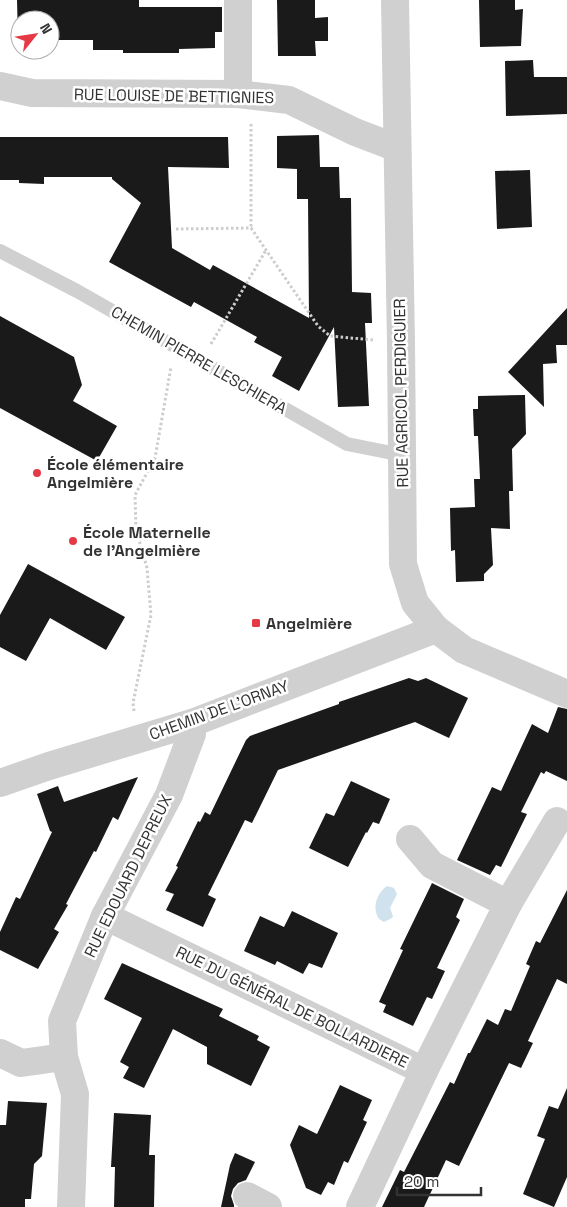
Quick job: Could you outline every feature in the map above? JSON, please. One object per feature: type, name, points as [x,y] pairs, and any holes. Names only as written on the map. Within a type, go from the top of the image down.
[{"type":"street","points":[[238,0],[244,95]]},
{"type":"street","name":"RUE AGRICOL PERDIGUIER","points":[[395,0],[403,564],[416,603],[436,629],[464,650],[567,694]]},
{"type":"street","name":"RUE LOUISE DE BETTIGNIES","points":[[0,86],[32,93],[244,95],[289,100],[355,132],[398,148]]},
{"type":"street","name":"CHEMIN DE L'ORNAY","points":[[0,783],[48,766],[192,723],[436,629]]},
{"type":"street","name":"RUE EDOUARD DEPREUX","points":[[71,1207],[75,1094],[64,1057],[62,1021],[105,916],[169,795],[192,734],[192,723]]},
{"type":"street","points":[[424,1071],[508,904],[557,821]]},
{"type":"street","points":[[410,839],[432,865],[508,904]]},
{"type":"street","name":"RUE DU GÉNÉRAL DE BOLLARDIERE","points":[[105,916],[424,1071],[360,1207]]},
{"type":"street","points":[[0,1053],[21,1064],[64,1057]]},
{"type":"lane","name":"CHEMIN PIERRE LESCHIERA","points":[[0,251],[78,291],[347,444],[402,455]]},
{"type":"path","points":[[244,95],[251,228],[318,326],[330,336],[401,343]]},
{"type":"path","points":[[176,229],[251,228]]},
{"type":"path","points":[[201,361],[266,250]]},
{"type":"path","points":[[140,738],[133,703],[150,615],[147,568],[136,529],[135,495],[155,458],[174,347]]},
{"type":"water","points":[[387,886],[394,888],[397,894],[390,908],[393,916],[384,922],[377,915],[376,901],[380,893]]},
{"type":"building","points":[[17,0],[139,0],[139,7],[222,7],[222,32],[215,32],[215,48],[179,49],[179,53],[123,53],[123,50],[93,50],[93,40],[60,40],[60,10],[17,10]]},
{"type":"building","points":[[277,0],[315,0],[315,18],[328,17],[328,41],[315,41],[316,56],[278,56]]},
{"type":"building","points":[[479,0],[515,0],[515,10],[523,9],[521,46],[480,47]]},
{"type":"building","points":[[533,60],[534,77],[567,77],[567,114],[506,116],[505,61]]},
{"type":"building","points":[[319,135],[320,167],[339,167],[340,198],[351,198],[352,292],[371,293],[372,323],[365,323],[369,406],[338,407],[334,327],[299,391],[272,376],[282,357],[254,342],[257,337],[194,302],[191,307],[109,262],[141,203],[112,177],[44,177],[44,184],[19,183],[19,180],[0,180],[0,137],[228,137],[229,168],[168,167],[172,248],[210,270],[213,265],[309,318],[308,199],[297,199],[297,169],[277,168],[277,136]]},
{"type":"building","points":[[530,170],[532,227],[497,229],[495,171]]},
{"type":"building","points":[[567,308],[567,345],[556,345],[557,363],[543,364],[544,407],[508,372]]},
{"type":"building","points":[[0,316],[74,357],[82,385],[73,401],[117,426],[97,461],[0,408]]},
{"type":"building","points":[[525,395],[526,434],[512,449],[513,491],[509,491],[510,529],[491,528],[493,565],[484,574],[484,581],[456,582],[455,550],[451,551],[450,508],[475,507],[474,479],[480,479],[478,436],[474,436],[473,409],[478,409],[478,396]]},
{"type":"building","points":[[28,564],[125,617],[106,650],[50,618],[26,661],[0,647],[0,615]]},
{"type":"building","points":[[409,678],[418,681],[426,678],[468,698],[449,738],[415,722],[278,770],[252,823],[245,820],[208,895],[216,899],[203,927],[166,910],[174,894],[165,891],[178,867],[176,866],[198,821],[200,822],[205,812],[210,815],[246,740],[250,736]]},
{"type":"building","points":[[558,707],[567,709],[567,781],[546,771],[544,774],[541,772],[521,812],[527,814],[501,867],[496,865],[490,875],[457,860],[492,787],[501,791],[532,724],[548,733]]},
{"type":"building","points":[[138,777],[118,820],[113,817],[96,852],[94,851],[66,904],[68,905],[54,929],[59,932],[38,969],[0,950],[0,932],[16,897],[20,899],[52,832],[37,794],[58,786],[64,802]]},
{"type":"building","points":[[351,781],[390,799],[379,824],[373,822],[348,867],[309,848],[326,813],[334,816]]},
{"type":"building","points":[[432,883],[464,899],[456,917],[460,920],[437,968],[445,971],[432,999],[427,997],[413,1026],[383,1012],[386,1005],[379,1002],[403,950],[400,949]]},
{"type":"building","points":[[567,890],[567,984],[557,979],[528,1041],[533,1043],[521,1068],[509,1063],[459,1166],[446,1160],[424,1207],[382,1207],[400,1170],[404,1172],[450,1082],[454,1084],[468,1053],[470,1053],[487,1019],[498,1025],[505,1009],[511,1011],[530,966],[526,964],[536,941],[540,943]]},
{"type":"building","points":[[292,911],[338,933],[322,968],[309,963],[303,974],[277,961],[275,965],[244,951],[260,916],[284,927]]},
{"type":"building","points":[[122,963],[223,1009],[219,1016],[259,1036],[257,1040],[270,1047],[251,1086],[207,1064],[207,1047],[173,1029],[144,1088],[123,1078],[129,1067],[120,1062],[142,1018],[104,999]]},
{"type":"building","points":[[340,1085],[372,1100],[363,1120],[367,1122],[348,1163],[344,1161],[334,1185],[328,1182],[321,1195],[306,1188],[290,1145],[299,1125],[317,1134]]},
{"type":"building","points":[[567,1088],[567,1177],[554,1207],[523,1194],[545,1139],[537,1136],[549,1106],[558,1109]]},
{"type":"building","points":[[8,1101],[47,1103],[42,1156],[34,1164],[31,1199],[25,1199],[25,1207],[0,1207],[0,1125],[6,1125]]},
{"type":"building","points":[[114,1113],[151,1115],[149,1155],[155,1155],[154,1207],[114,1207],[115,1167],[111,1167]]},
{"type":"building","points":[[235,1153],[255,1162],[246,1180],[238,1183],[233,1189],[231,1196],[234,1207],[221,1207],[230,1165]]},
{"type":"place","name":"École élémentaire Angelmière","points":[[37,473]]},
{"type":"place","name":"École Maternelle de l'Angelmière","points":[[73,541]]},
{"type":"place","name":"Angelmière","points":[[256,623]]}]
